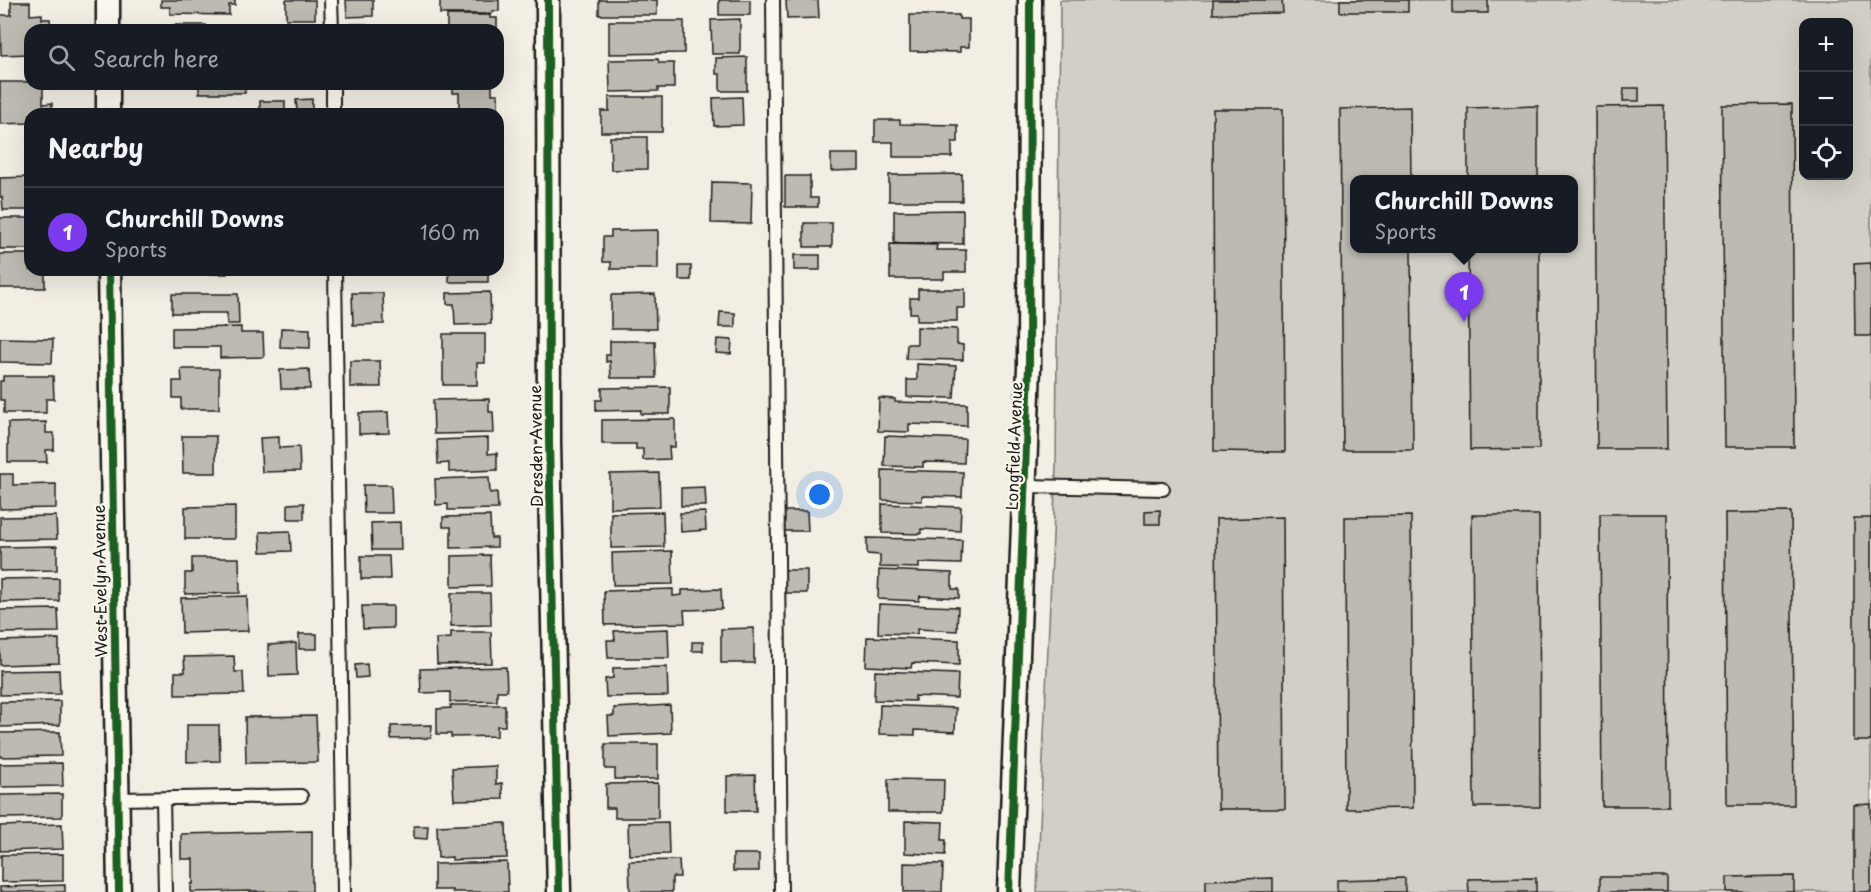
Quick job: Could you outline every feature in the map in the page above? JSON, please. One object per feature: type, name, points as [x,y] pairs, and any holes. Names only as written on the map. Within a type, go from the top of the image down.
[{"type":"street","points":[[108,0],[108,24]]},
{"type":"street","name":"Dresden Avenue","points":[[548,0],[549,454],[559,892]]},
{"type":"street","name":"Longfield Avenue","points":[[1009,892],[1029,367],[1030,0]]},
{"type":"street","points":[[108,90],[108,108]]},
{"type":"street","name":"West Evelyn Avenue","points":[[109,276],[119,892]]},
{"type":"lane","points":[[331,0],[332,24]]},
{"type":"lane","points":[[773,0],[781,892]]},
{"type":"lane","points":[[333,90],[333,108]]},
{"type":"lane","points":[[335,276],[344,892]]},
{"type":"lane","points":[[1026,486],[1163,489]]},
{"type":"lane","points":[[118,800],[301,796]]},
{"type":"lane","points":[[163,799],[165,892]]},
{"type":"shaded area","points":[[1060,0],[1871,0],[1871,892],[1037,892],[1056,468]]},
{"type":"building","points":[[161,0],[235,0],[235,5],[229,5],[229,15],[170,14],[170,7],[161,7]]},
{"type":"building","points":[[286,0],[315,0],[315,19],[286,19]]},
{"type":"building","points":[[346,0],[373,0],[373,16],[347,17]]},
{"type":"building","points":[[440,0],[499,0],[499,11],[492,11],[492,14],[440,14]]},
{"type":"building","points":[[599,0],[657,0],[657,15],[599,15]]},
{"type":"building","points":[[719,0],[750,0],[750,15],[719,15]]},
{"type":"building","points":[[786,0],[818,0],[819,18],[787,19]]},
{"type":"building","points":[[1213,0],[1282,0],[1283,13],[1213,14]]},
{"type":"building","points":[[1340,0],[1408,0],[1408,12],[1340,12]]},
{"type":"building","points":[[1453,0],[1488,0],[1488,13],[1453,13]]},
{"type":"building","points":[[11,2],[30,2],[30,15],[42,14],[42,19],[50,19],[50,24],[24,24],[24,54],[1,55],[0,15],[11,15]]},
{"type":"building","points":[[447,15],[490,15],[490,18],[497,18],[497,24],[447,24]]},
{"type":"building","points":[[910,15],[959,15],[959,19],[969,19],[969,47],[960,47],[960,52],[910,51]]},
{"type":"building","points":[[740,19],[740,54],[712,54],[711,20]]},
{"type":"building","points":[[609,21],[684,21],[684,53],[609,54]]},
{"type":"building","points":[[747,57],[747,91],[720,91],[720,74],[716,74],[716,58]]},
{"type":"building","points":[[658,59],[659,63],[674,63],[674,88],[658,88],[658,91],[610,92],[609,60]]},
{"type":"building","points":[[0,82],[24,82],[24,90],[43,90],[43,104],[52,103],[52,108],[24,108],[24,123],[0,124]]},
{"type":"building","points":[[1624,88],[1639,88],[1639,101],[1623,101]]},
{"type":"building","points":[[199,90],[245,90],[245,93],[199,93]]},
{"type":"building","points":[[453,90],[492,90],[492,94],[498,94],[498,108],[459,108],[459,93],[453,93]]},
{"type":"building","points":[[609,97],[662,97],[662,132],[601,132],[601,111],[609,111]]},
{"type":"building","points":[[742,97],[743,125],[714,126],[713,98]]},
{"type":"building","points":[[312,99],[312,108],[297,108],[296,100]]},
{"type":"building","points":[[260,101],[285,101],[285,108],[260,108]]},
{"type":"building","points":[[1792,104],[1794,447],[1725,447],[1722,105]]},
{"type":"building","points":[[1538,106],[1538,175],[1468,175],[1468,108]]},
{"type":"building","points":[[1664,106],[1667,449],[1597,449],[1595,107]]},
{"type":"building","points":[[1410,107],[1411,175],[1350,175],[1350,253],[1411,253],[1413,450],[1343,450],[1340,109]]},
{"type":"building","points":[[1213,109],[1283,109],[1285,452],[1214,451]]},
{"type":"building","points":[[875,120],[900,120],[900,124],[958,125],[958,142],[952,142],[952,157],[893,157],[893,142],[875,142]]},
{"type":"building","points":[[610,137],[647,137],[647,169],[611,170]]},
{"type":"building","points":[[831,154],[859,154],[859,170],[831,171]]},
{"type":"building","points":[[962,174],[962,201],[889,201],[889,175]]},
{"type":"building","points":[[785,176],[810,176],[810,198],[818,198],[818,207],[785,207]]},
{"type":"building","points":[[24,177],[24,210],[3,210],[0,178]]},
{"type":"building","points":[[712,182],[752,183],[751,224],[711,223]]},
{"type":"building","points":[[963,210],[963,244],[894,243],[894,211]]},
{"type":"building","points":[[0,218],[24,218],[24,249],[0,249]]},
{"type":"building","points":[[804,223],[832,223],[832,247],[804,247]]},
{"type":"building","points":[[658,230],[658,269],[611,269],[611,262],[603,262],[603,237],[611,237],[611,231]]},
{"type":"building","points":[[890,244],[937,245],[936,250],[966,250],[966,272],[944,272],[944,279],[890,279]]},
{"type":"building","points":[[1468,253],[1539,253],[1539,449],[1470,450]]},
{"type":"building","points":[[0,254],[24,254],[24,276],[45,276],[45,288],[0,288]]},
{"type":"building","points":[[794,255],[820,255],[820,270],[794,270]]},
{"type":"building","points":[[1871,263],[1871,336],[1855,336],[1854,264]]},
{"type":"building","points":[[679,266],[691,266],[691,280],[679,280]]},
{"type":"building","points":[[449,276],[488,276],[488,282],[449,282]]},
{"type":"building","points":[[918,289],[965,289],[965,308],[957,308],[957,321],[917,321],[917,313],[910,313],[910,298],[918,298]]},
{"type":"building","points":[[490,292],[491,324],[455,325],[454,304],[447,304],[447,293]]},
{"type":"building","points":[[352,293],[383,293],[384,324],[353,325]]},
{"type":"building","points":[[172,294],[238,294],[239,324],[227,324],[227,313],[172,313]]},
{"type":"building","points":[[655,294],[656,329],[611,329],[611,295]]},
{"type":"building","points":[[720,312],[735,313],[735,327],[719,327]]},
{"type":"building","points":[[241,327],[241,333],[263,333],[264,357],[220,358],[220,347],[172,347],[172,328]]},
{"type":"building","points":[[917,327],[957,329],[957,344],[963,345],[963,360],[906,359],[907,344],[917,344]]},
{"type":"building","points":[[281,328],[310,329],[310,348],[280,347]]},
{"type":"building","points":[[443,334],[485,334],[485,363],[477,363],[477,385],[443,385]]},
{"type":"building","points":[[0,338],[53,339],[52,363],[0,362]]},
{"type":"building","points":[[717,339],[732,340],[731,354],[716,353]]},
{"type":"building","points":[[610,341],[655,341],[656,378],[611,378],[610,361],[606,362],[606,355],[610,355]]},
{"type":"building","points":[[350,361],[380,361],[381,387],[350,387]]},
{"type":"building","points":[[917,364],[956,366],[954,398],[907,397],[907,380],[917,380]]},
{"type":"building","points":[[181,369],[219,369],[219,409],[181,409],[181,398],[173,398],[173,381],[182,381]]},
{"type":"building","points":[[309,369],[310,389],[281,389],[280,370]]},
{"type":"building","points":[[3,376],[53,376],[54,399],[46,399],[46,413],[4,413],[4,400],[0,400],[0,381],[3,381]]},
{"type":"building","points":[[670,387],[670,414],[641,414],[641,410],[596,411],[596,400],[602,400],[602,388]]},
{"type":"building","points":[[879,398],[895,399],[895,402],[967,404],[967,426],[909,424],[909,432],[878,431]]},
{"type":"building","points":[[489,399],[489,412],[493,412],[494,433],[434,434],[433,400]]},
{"type":"building","points":[[388,412],[389,433],[359,434],[359,413]]},
{"type":"building","points":[[675,419],[675,447],[669,447],[670,459],[643,460],[643,449],[636,449],[636,444],[602,444],[602,420]]},
{"type":"building","points":[[46,422],[46,433],[54,433],[54,450],[46,450],[47,462],[8,462],[8,423]]},
{"type":"building","points":[[182,436],[216,436],[216,473],[183,473]]},
{"type":"building","points":[[885,436],[965,439],[964,463],[923,462],[923,467],[884,466]]},
{"type":"building","points":[[279,437],[279,448],[299,447],[300,471],[262,472],[260,438]]},
{"type":"building","points":[[488,438],[488,454],[497,453],[497,470],[449,472],[449,463],[438,464],[437,440]]},
{"type":"building","points":[[882,470],[963,472],[962,497],[922,496],[922,501],[882,500]]},
{"type":"building","points":[[659,473],[660,507],[610,508],[610,474]]},
{"type":"building","points":[[0,474],[13,474],[13,485],[56,484],[56,508],[0,509]]},
{"type":"building","points":[[489,477],[490,493],[497,492],[498,509],[448,510],[448,504],[436,505],[435,479]]},
{"type":"building","points":[[823,481],[824,495],[811,496],[810,482]]},
{"type":"building","points":[[363,485],[391,485],[392,513],[364,513]]},
{"type":"building","points":[[705,487],[706,506],[681,506],[681,488]]},
{"type":"building","points":[[304,503],[304,519],[288,519],[288,504]]},
{"type":"building","points":[[882,504],[961,507],[960,531],[921,529],[921,534],[882,533]]},
{"type":"building","points":[[235,506],[235,539],[185,539],[185,507]]},
{"type":"building","points":[[1160,510],[1160,524],[1145,524],[1145,511]]},
{"type":"building","points":[[779,511],[807,511],[808,531],[779,531]]},
{"type":"building","points":[[663,512],[664,547],[611,548],[611,513]]},
{"type":"building","points":[[705,512],[706,530],[681,532],[680,513]]},
{"type":"building","points":[[1791,512],[1794,805],[1727,805],[1725,513]]},
{"type":"building","points":[[1600,514],[1667,514],[1668,806],[1602,806]]},
{"type":"building","points":[[1472,515],[1539,515],[1540,807],[1474,807]]},
{"type":"building","points":[[56,516],[57,539],[0,540],[0,517]]},
{"type":"building","points":[[490,516],[491,538],[497,538],[497,547],[451,548],[451,527],[443,527],[443,517]]},
{"type":"building","points":[[1411,516],[1413,808],[1346,809],[1345,517]]},
{"type":"building","points":[[1283,517],[1285,809],[1218,809],[1216,519]]},
{"type":"building","points":[[1854,518],[1871,518],[1871,741],[1854,741]]},
{"type":"building","points":[[400,522],[401,550],[372,550],[371,523]]},
{"type":"building","points":[[290,531],[291,551],[261,552],[260,532]]},
{"type":"building","points":[[867,538],[962,540],[961,564],[919,563],[919,568],[880,567],[880,555],[867,554]]},
{"type":"building","points":[[57,546],[57,570],[0,571],[0,547]]},
{"type":"building","points":[[672,551],[673,584],[613,585],[612,553]]},
{"type":"building","points":[[490,555],[491,586],[452,587],[452,556]]},
{"type":"building","points":[[361,556],[389,556],[390,579],[361,579]]},
{"type":"building","points":[[192,558],[239,558],[240,593],[185,594],[185,573],[192,573]]},
{"type":"building","points":[[784,570],[807,570],[807,593],[783,593]]},
{"type":"building","points":[[879,570],[952,573],[952,589],[959,589],[959,598],[920,596],[919,601],[878,599]]},
{"type":"building","points":[[59,578],[59,601],[0,602],[0,579]]},
{"type":"building","points":[[673,589],[673,596],[682,595],[682,590],[721,589],[722,609],[684,610],[685,623],[605,625],[604,591]]},
{"type":"building","points":[[451,593],[490,593],[491,625],[451,626]]},
{"type":"building","points":[[247,596],[248,631],[182,633],[181,598]]},
{"type":"building","points":[[879,604],[958,607],[957,631],[917,629],[917,634],[878,633]]},
{"type":"building","points":[[362,606],[393,606],[393,628],[363,629]]},
{"type":"building","points":[[58,609],[59,632],[0,633],[0,610]]},
{"type":"building","points":[[754,628],[754,663],[721,663],[721,629]]},
{"type":"building","points":[[668,629],[669,658],[608,658],[607,640],[615,640],[614,631]]},
{"type":"building","points":[[451,632],[491,632],[492,663],[437,664],[436,639],[451,638]]},
{"type":"building","points":[[299,634],[317,634],[317,649],[299,649]]},
{"type":"building","points":[[867,637],[959,640],[959,665],[912,663],[911,668],[866,666]]},
{"type":"building","points":[[59,639],[59,663],[0,665],[0,641]]},
{"type":"building","points":[[692,642],[703,642],[703,651],[692,651]]},
{"type":"building","points":[[296,643],[297,675],[269,676],[268,645]]},
{"type":"building","points":[[234,656],[235,672],[243,672],[244,694],[175,695],[175,672],[185,672],[184,657]]},
{"type":"building","points":[[367,664],[368,677],[356,678],[355,665]]},
{"type":"building","points":[[506,667],[507,691],[497,691],[497,701],[450,702],[450,692],[421,693],[420,669]]},
{"type":"building","points":[[667,667],[668,696],[606,697],[605,679],[613,678],[613,668]]},
{"type":"building","points":[[59,670],[60,694],[0,695],[0,671]]},
{"type":"building","points":[[875,671],[958,674],[957,698],[915,696],[915,701],[874,700]]},
{"type":"building","points":[[60,701],[60,725],[0,727],[0,702]]},
{"type":"building","points":[[450,705],[505,705],[505,726],[497,726],[497,736],[451,737],[451,734],[437,734],[437,709],[451,708]]},
{"type":"building","points":[[670,705],[671,733],[609,736],[608,716],[614,716],[614,708]]},
{"type":"building","points":[[880,705],[956,708],[955,732],[915,730],[915,735],[879,734]]},
{"type":"building","points":[[316,716],[318,762],[246,763],[245,717]]},
{"type":"building","points":[[187,725],[219,725],[220,761],[187,762]]},
{"type":"building","points":[[432,725],[431,738],[391,739],[391,726]]},
{"type":"building","points":[[60,732],[61,756],[0,757],[0,733]]},
{"type":"building","points":[[605,744],[658,744],[658,779],[615,779],[615,769],[605,769]]},
{"type":"building","points":[[62,763],[63,786],[0,787],[0,764]]},
{"type":"building","points":[[496,766],[496,784],[502,783],[503,799],[454,800],[452,768]]},
{"type":"building","points":[[755,775],[756,811],[727,811],[727,776]]},
{"type":"building","points":[[888,779],[944,780],[943,812],[888,812]]},
{"type":"building","points":[[658,783],[658,818],[615,818],[615,808],[606,808],[606,784]]},
{"type":"building","points":[[62,794],[62,817],[0,818],[0,795]]},
{"type":"building","points":[[1871,804],[1871,892],[1854,892],[1854,805]]},
{"type":"building","points":[[905,821],[943,822],[942,840],[946,840],[945,855],[905,853]]},
{"type":"building","points":[[668,822],[669,854],[629,855],[628,823]]},
{"type":"building","points":[[506,823],[507,858],[452,860],[452,857],[438,858],[437,826]]},
{"type":"building","points":[[62,824],[63,849],[0,851],[0,826]]},
{"type":"building","points":[[414,826],[428,826],[427,839],[414,838]]},
{"type":"building","points":[[312,831],[312,892],[191,892],[193,859],[181,859],[181,834]]},
{"type":"building","points":[[63,854],[63,881],[1,882],[1,855]]},
{"type":"building","points":[[733,854],[759,854],[759,871],[733,871]]},
{"type":"building","points":[[679,860],[680,877],[672,877],[672,892],[630,892],[629,861]]},
{"type":"building","points":[[507,862],[508,892],[434,890],[434,864]]},
{"type":"building","points":[[904,863],[943,864],[942,892],[904,892]]},
{"type":"building","points":[[1794,876],[1794,892],[1727,892],[1727,877]]},
{"type":"building","points":[[1600,877],[1667,877],[1667,892],[1600,892]]},
{"type":"building","points":[[1273,878],[1273,892],[1206,892],[1206,880]]},
{"type":"building","points":[[1405,878],[1405,892],[1337,892],[1337,880]]},
{"type":"building","points":[[1536,878],[1536,892],[1469,892],[1468,879]]},
{"type":"building","points":[[65,885],[65,892],[0,892],[0,887]]},
{"type":"cycle path","points":[[548,0],[549,442],[559,892]]},
{"type":"cycle path","points":[[1009,892],[1029,367],[1030,0]]},
{"type":"cycle path","points":[[109,276],[119,892]]},
{"type":"place","name":"Churchill Downs","points":[[1464,322]]}]
